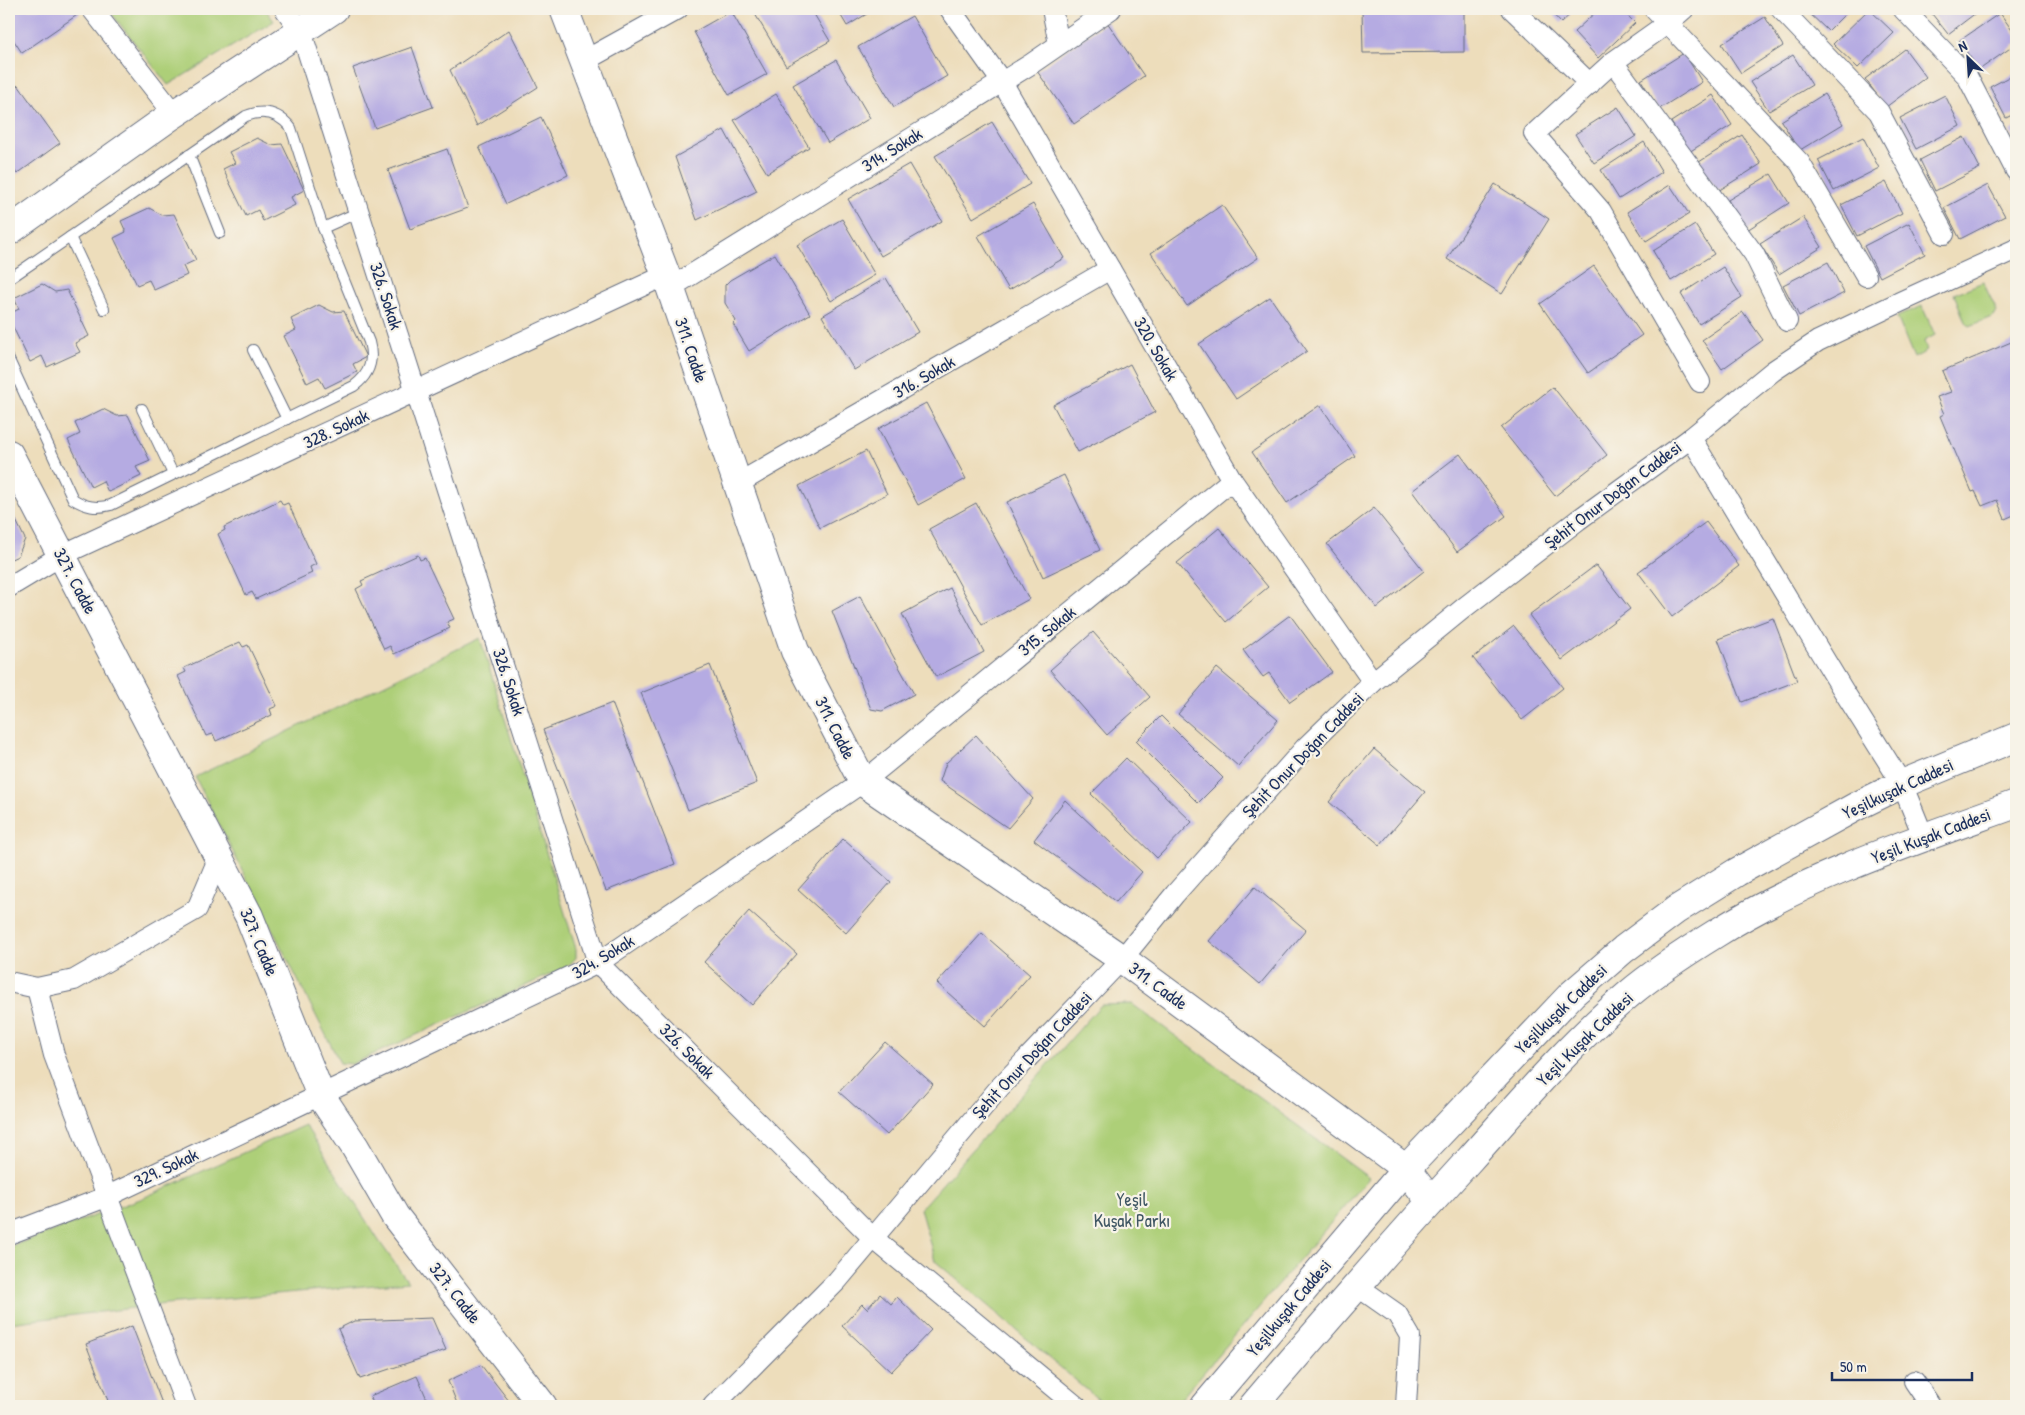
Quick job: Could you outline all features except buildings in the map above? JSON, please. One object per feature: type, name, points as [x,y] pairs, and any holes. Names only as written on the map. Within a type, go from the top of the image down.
[{"type":"street","points":[[92,9],[174,114]]},
{"type":"street","name":"326. Sokak","points":[[285,9],[301,31],[598,963],[873,1238],[1076,1406]]},
{"type":"street","points":[[9,231],[174,114],[334,9]]},
{"type":"street","name":"311. Cadde","points":[[564,9],[668,282],[795,651],[863,782],[1122,959],[1406,1169],[1431,1202]]},
{"type":"street","points":[[584,61],[678,9]]},
{"type":"street","name":"320. Sokak","points":[[950,9],[1002,82],[1232,480],[1373,682]]},
{"type":"street","points":[[1052,9],[1060,44]]},
{"type":"street","name":"314. Sokak","points":[[668,282],[1002,82],[1111,9]]},
{"type":"street","points":[[1512,9],[1590,84]]},
{"type":"street","points":[[1654,9],[1800,163],[1866,276]]},
{"type":"street","points":[[1684,9],[1668,23],[1614,62],[1534,134],[1601,211],[1700,382]]},
{"type":"street","points":[[1781,9],[1880,112],[1944,234]]},
{"type":"street","points":[[1903,9],[1967,76],[2016,171]]},
{"type":"street","points":[[1614,62],[1754,254],[1786,321]]},
{"type":"street","name":"Şehit Onur Doğan Caddesi","points":[[713,1406],[837,1281],[1000,1087],[1122,959],[1175,894],[1305,748],[1373,682],[1480,595],[1578,520],[1691,438],[1773,371],[1818,341],[2016,249]]},
{"type":"street","name":"316. Sokak","points":[[738,484],[1110,270]]},
{"type":"street","name":"328. Sokak","points":[[9,587],[62,555],[417,391],[668,282]]},
{"type":"street","points":[[1691,438],[1838,682],[1902,784],[1924,838]]},
{"type":"street","name":"327. Cadde","points":[[9,454],[249,916],[321,1096],[355,1147],[395,1216],[543,1406]]},
{"type":"street","name":"315. Sokak","points":[[863,782],[1232,480]]},
{"type":"street","name":"Yeşilkuşak Caddesi","points":[[1205,1406],[1406,1169],[1572,994],[1624,949],[1676,910],[1737,872],[1857,806],[1902,784],[2016,737]]},
{"type":"street","name":"324. Sokak","points":[[321,1096],[598,963],[863,782]]},
{"type":"street","name":"Yeşil Kuşak Caddesi","points":[[1252,1406],[1431,1202],[1568,1052],[1630,993],[1714,934],[1752,912],[1865,861],[2016,804]]},
{"type":"street","points":[[9,982],[37,988],[74,980],[197,909],[219,857]]},
{"type":"street","points":[[37,988],[54,1055],[186,1406]]},
{"type":"street","name":"329. Sokak","points":[[9,1234],[106,1197],[321,1096]]},
{"type":"street","points":[[1357,1286],[1397,1314],[1410,1336],[1406,1406]]},
{"type":"street","points":[[1914,1381],[1931,1406]]},
{"type":"lane","points":[[9,280],[246,116],[262,112],[279,116],[291,128],[323,228],[369,342],[371,359],[366,375],[354,386],[111,505],[95,508],[80,503],[73,498],[9,360]]},
{"type":"lane","points":[[189,156],[220,233]]},
{"type":"lane","points":[[323,228],[359,212]]},
{"type":"lane","points":[[70,237],[104,309]]},
{"type":"lane","points":[[253,350],[287,419]]},
{"type":"lane","points":[[142,409],[173,474]]},
{"type":"green space","points":[[108,9],[265,9],[274,21],[168,85]]},
{"type":"green space","points":[[1983,282],[1997,311],[1994,316],[1970,326],[1965,322],[1954,294]]},
{"type":"green space","points":[[1922,306],[1935,335],[1924,341],[1927,351],[1914,358],[1897,317]]},
{"type":"green space","points":[[480,638],[576,949],[576,958],[567,967],[352,1064],[340,1063],[195,777]]},
{"type":"green space","name":"Yeşil Kuşak Parkı","points":[[1132,1004],[1369,1178],[1175,1406],[1106,1406],[935,1261],[920,1209],[1101,1005]]},
{"type":"green space","points":[[305,1125],[379,1241],[408,1282],[166,1304],[9,1323],[9,1247],[143,1198]]}]
